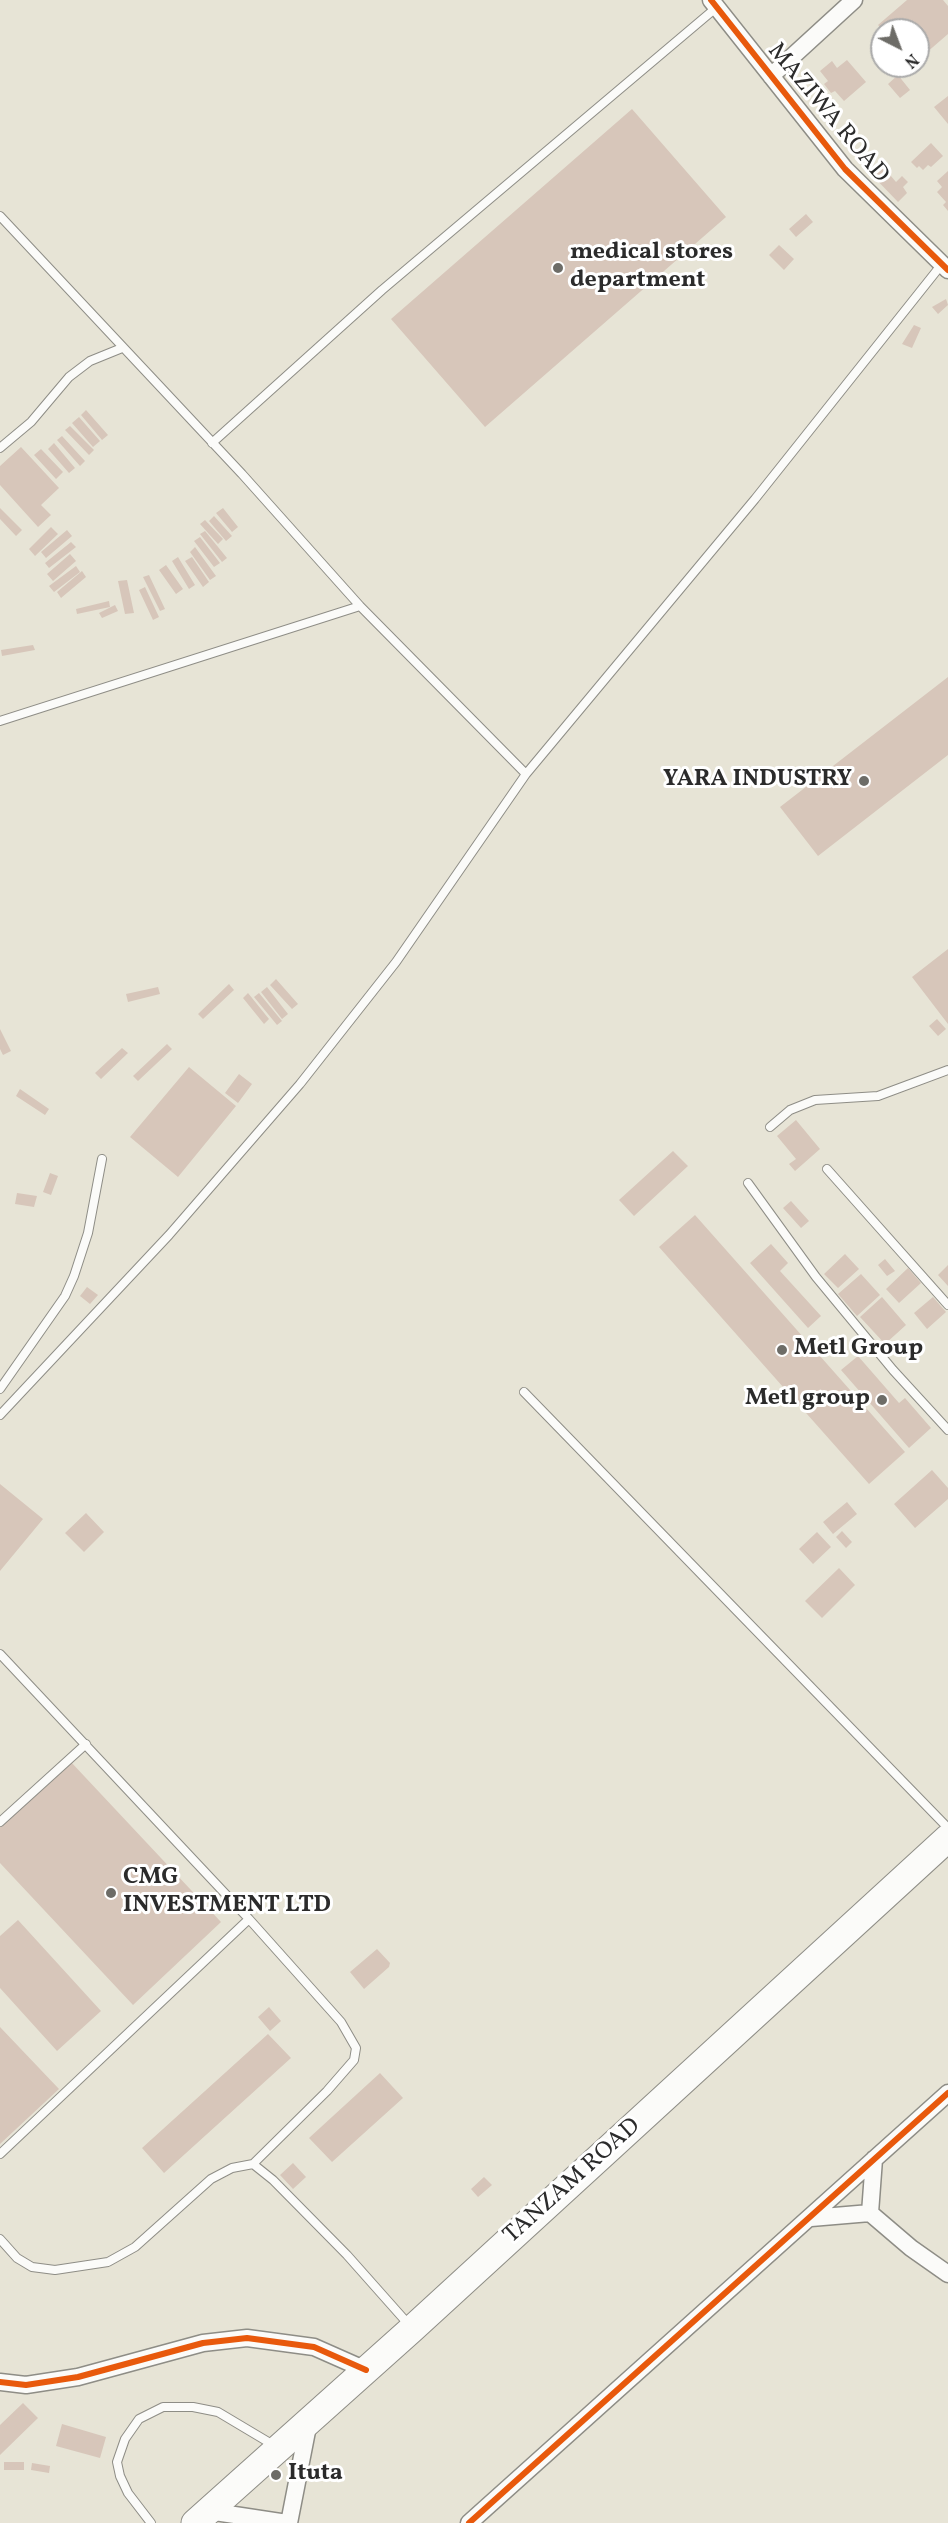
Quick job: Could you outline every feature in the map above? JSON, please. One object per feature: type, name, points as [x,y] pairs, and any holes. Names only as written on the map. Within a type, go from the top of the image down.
[{"type":"highway","name":"TANZAM ROAD","points":[[201,2517],[412,2329],[948,1838]]},
{"type":"street","points":[[771,76],[854,0]]},
{"type":"street","name":"MAZIWA ROAD","points":[[714,3],[845,169],[945,267]]},
{"type":"street","points":[[470,2523],[948,2093]]},
{"type":"street","points":[[870,2213],[873,2159]]},
{"type":"street","points":[[811,2218],[870,2213],[918,2253],[948,2274]]},
{"type":"street","points":[[0,2382],[26,2385],[78,2377],[203,2343],[247,2338],[314,2347],[366,2370]]},
{"type":"street","points":[[201,2517],[288,2523],[310,2420]]},
{"type":"lane","points":[[212,443],[382,290],[714,3]]},
{"type":"lane","points":[[0,216],[212,443],[360,606],[526,774]]},
{"type":"lane","points":[[0,1415],[169,1235],[300,1084],[396,962],[526,774],[756,499],[945,267]]},
{"type":"lane","points":[[0,448],[31,422],[69,377],[90,361],[122,348]]},
{"type":"lane","points":[[0,721],[360,606]]},
{"type":"lane","points":[[770,1127],[790,1110],[815,1100],[878,1095],[948,1070]]},
{"type":"lane","points":[[0,1389],[60,1305],[74,1276],[88,1233],[102,1159]]},
{"type":"lane","points":[[827,1169],[948,1305]]},
{"type":"lane","points":[[748,1183],[816,1277],[893,1370],[948,1430]]},
{"type":"lane","points":[[524,1392],[948,1828]]},
{"type":"lane","points":[[0,1654],[249,1919],[341,2022],[356,2048],[354,2060],[334,2083],[253,2164],[232,2168],[211,2179],[135,2247],[108,2262],[56,2270],[32,2266],[17,2258],[0,2239]]},
{"type":"lane","points":[[0,1822],[86,1744]]},
{"type":"lane","points":[[0,2154],[249,1919]]},
{"type":"lane","points":[[253,2164],[273,2180],[322,2230],[412,2329]]},
{"type":"lane","points":[[151,2523],[128,2493],[120,2476],[117,2462],[125,2439],[139,2419],[163,2407],[193,2407],[218,2412],[278,2448]]},
{"type":"building","points":[[907,0],[943,0],[948,6],[948,34],[930,50],[930,18],[886,18]]},
{"type":"building","points":[[847,60],[866,82],[844,101],[835,91],[831,93],[824,84],[828,81],[820,71],[832,61],[837,68]]},
{"type":"building","points":[[895,78],[900,78],[910,90],[900,98],[888,84]]},
{"type":"building","points":[[948,96],[948,124],[934,107]]},
{"type":"building","name":"medical stores department","points":[[632,109],[726,217],[485,427],[391,319]]},
{"type":"building","points":[[931,143],[943,156],[931,167],[928,165],[923,170],[919,166],[917,168],[911,162]]},
{"type":"building","points":[[884,160],[889,166],[885,169],[896,182],[902,176],[908,182],[903,187],[907,193],[898,202],[870,173]]},
{"type":"building","points":[[948,171],[948,211],[943,205],[946,202],[937,192],[942,187],[937,181]]},
{"type":"building","name":"medical stores department","points":[[806,214],[813,222],[796,237],[789,229]]},
{"type":"building","points":[[779,245],[794,259],[784,270],[769,255]]},
{"type":"building","points":[[946,299],[948,305],[938,314],[932,307]]},
{"type":"building","points":[[914,325],[921,328],[912,348],[902,344]]},
{"type":"building","points":[[86,410],[108,435],[102,440],[81,415]]},
{"type":"building","points":[[79,417],[100,441],[93,447],[72,423]]},
{"type":"building","points":[[70,426],[94,450],[89,455],[65,430]]},
{"type":"building","points":[[62,436],[85,461],[80,466],[57,440]]},
{"type":"building","points":[[54,443],[75,468],[69,473],[48,449]]},
{"type":"building","points":[[21,447],[59,488],[41,505],[51,515],[38,527],[0,485],[0,466]]},
{"type":"building","points":[[41,449],[63,472],[56,479],[34,455]]},
{"type":"building","points":[[0,508],[22,530],[16,536],[0,519]]},
{"type":"building","points":[[223,508],[238,527],[232,532],[216,513]]},
{"type":"building","points":[[214,516],[232,536],[226,541],[209,521]]},
{"type":"building","points":[[205,520],[223,539],[218,544],[200,524]]},
{"type":"building","points":[[51,527],[58,534],[35,556],[29,549]]},
{"type":"building","points":[[67,530],[72,536],[46,558],[41,552]]},
{"type":"building","points":[[205,531],[227,558],[222,562],[200,534]]},
{"type":"building","points":[[200,537],[220,563],[214,567],[194,541]]},
{"type":"building","points":[[71,542],[76,547],[49,568],[45,563]]},
{"type":"building","points":[[195,547],[216,576],[210,580],[190,552]]},
{"type":"building","points":[[70,554],[76,561],[53,581],[47,574]]},
{"type":"building","points":[[178,557],[195,585],[189,589],[172,561]]},
{"type":"building","points":[[192,557],[209,582],[203,587],[185,561]]},
{"type":"building","points":[[166,565],[183,589],[176,594],[159,570]]},
{"type":"building","points":[[76,566],[80,572],[54,592],[49,586]]},
{"type":"building","points":[[82,571],[86,577],[61,598],[57,592]]},
{"type":"building","points":[[149,575],[165,609],[160,611],[143,577]]},
{"type":"building","points":[[127,580],[134,613],[125,614],[118,581]]},
{"type":"building","points":[[145,587],[159,617],[153,620],[139,590]]},
{"type":"building","points":[[109,601],[110,607],[77,614],[76,609]]},
{"type":"building","points":[[115,605],[118,611],[102,618],[99,613]]},
{"type":"building","points":[[33,645],[35,650],[2,656],[1,650]]},
{"type":"building","name":"YARA INDUSTRY","points":[[948,677],[948,755],[818,856],[780,807]]},
{"type":"building","points":[[948,949],[948,1024],[912,977]]},
{"type":"building","points":[[276,979],[298,1004],[292,1009],[270,985]]},
{"type":"building","points":[[229,984],[234,990],[203,1019],[198,1014]]},
{"type":"building","points":[[158,987],[160,994],[128,1002],[126,994]]},
{"type":"building","points":[[267,987],[288,1014],[282,1019],[261,992]]},
{"type":"building","points":[[248,993],[269,1019],[264,1024],[243,998]]},
{"type":"building","points":[[259,993],[282,1021],[277,1025],[254,997]]},
{"type":"building","points":[[937,1019],[946,1029],[938,1036],[929,1026]]},
{"type":"building","points":[[0,1029],[11,1051],[3,1055],[0,1049]]},
{"type":"building","points":[[167,1044],[172,1049],[138,1081],[133,1076]]},
{"type":"building","points":[[122,1048],[128,1053],[101,1079],[95,1073]]},
{"type":"building","points":[[189,1067],[236,1106],[178,1177],[130,1137]]},
{"type":"building","points":[[239,1074],[252,1084],[238,1103],[225,1093]]},
{"type":"building","points":[[20,1089],[49,1109],[45,1115],[16,1096]]},
{"type":"building","points":[[796,1120],[820,1149],[795,1171],[789,1164],[796,1159],[777,1136]]},
{"type":"building","points":[[673,1151],[688,1166],[634,1216],[619,1200]]},
{"type":"building","points":[[50,1173],[58,1176],[51,1195],[43,1192]]},
{"type":"building","points":[[17,1193],[37,1196],[34,1207],[15,1204]]},
{"type":"building","points":[[791,1201],[809,1221],[801,1228],[783,1208]]},
{"type":"building","name":"Metl Group","points":[[695,1215],[905,1452],[869,1484],[659,1247]]},
{"type":"building","name":"Metl Group","points":[[771,1244],[788,1263],[780,1271],[821,1316],[808,1328],[750,1263]]},
{"type":"building","name":"Metl Group","points":[[845,1254],[859,1269],[838,1288],[824,1274]]},
{"type":"building","name":"Metl Group","points":[[885,1259],[895,1271],[887,1276],[878,1265]]},
{"type":"building","name":"Metl Group","points":[[948,1265],[948,1286],[938,1275]]},
{"type":"building","name":"Metl Group","points":[[908,1268],[921,1283],[899,1303],[886,1289]]},
{"type":"building","name":"Metl Group","points":[[861,1274],[880,1295],[857,1316],[838,1294]]},
{"type":"building","points":[[87,1287],[98,1295],[90,1304],[80,1296]]},
{"type":"building","name":"Metl Group","points":[[882,1297],[906,1325],[885,1344],[860,1317]]},
{"type":"building","name":"Metl Group","points":[[933,1297],[946,1312],[927,1329],[914,1313]]},
{"type":"building","name":"Metl group","points":[[858,1356],[899,1403],[905,1398],[931,1428],[909,1448],[841,1370]]},
{"type":"building","points":[[932,1470],[948,1488],[948,1499],[915,1528],[894,1504]]},
{"type":"building","points":[[0,1484],[43,1519],[0,1571]]},
{"type":"building","points":[[847,1502],[857,1514],[833,1534],[823,1522]]},
{"type":"building","points":[[86,1513],[104,1532],[84,1552],[65,1533]]},
{"type":"building","points":[[842,1531],[852,1542],[846,1548],[836,1537]]},
{"type":"building","points":[[817,1532],[831,1547],[813,1564],[799,1549]]},
{"type":"building","points":[[839,1568],[855,1585],[822,1618],[805,1601]]},
{"type":"building","name":"CMG INVESTMENT LTD","points":[[70,1761],[221,1922],[133,2005],[0,1863],[0,1827]]},
{"type":"building","points":[[18,1920],[101,2011],[57,2051],[0,1988],[0,1936]]},
{"type":"building","points":[[377,1949],[390,1963],[389,1967],[364,1989],[350,1972]]},
{"type":"building","points":[[269,2007],[281,2021],[270,2031],[258,2017]]},
{"type":"building","points":[[0,2027],[59,2089],[0,2144]]},
{"type":"building","points":[[268,2034],[291,2058],[164,2173],[142,2148]]},
{"type":"building","points":[[380,2073],[403,2098],[332,2162],[309,2138]]},
{"type":"building","points":[[293,2163],[306,2177],[293,2189],[280,2175]]},
{"type":"building","points":[[484,2177],[492,2185],[478,2197],[471,2189]]},
{"type":"building","points":[[23,2403],[38,2418],[0,2455],[0,2425]]},
{"type":"building","points":[[62,2424],[106,2437],[100,2458],[56,2446]]},
{"type":"building","points":[[4,2462],[24,2462],[24,2470],[4,2470]]},
{"type":"building","points":[[32,2463],[50,2466],[49,2473],[31,2470]]},
{"type":"cycle path","points":[[711,0],[845,169],[948,270]]},
{"type":"cycle path","points":[[469,2523],[948,2093]]},
{"type":"cycle path","points":[[0,2382],[26,2385],[78,2377],[203,2343],[247,2338],[314,2347],[366,2370]]},
{"type":"place","name":"medical stores department","points":[[558,268]]},
{"type":"place","name":"YARA INDUSTRY","points":[[864,781]]},
{"type":"place","name":"Metl Group","points":[[782,1350]]},
{"type":"place","name":"Metl group","points":[[882,1400]]},
{"type":"place","name":"CMG INVESTMENT LTD","points":[[111,1893]]},
{"type":"place","name":"Ituta","points":[[276,2475]]}]
